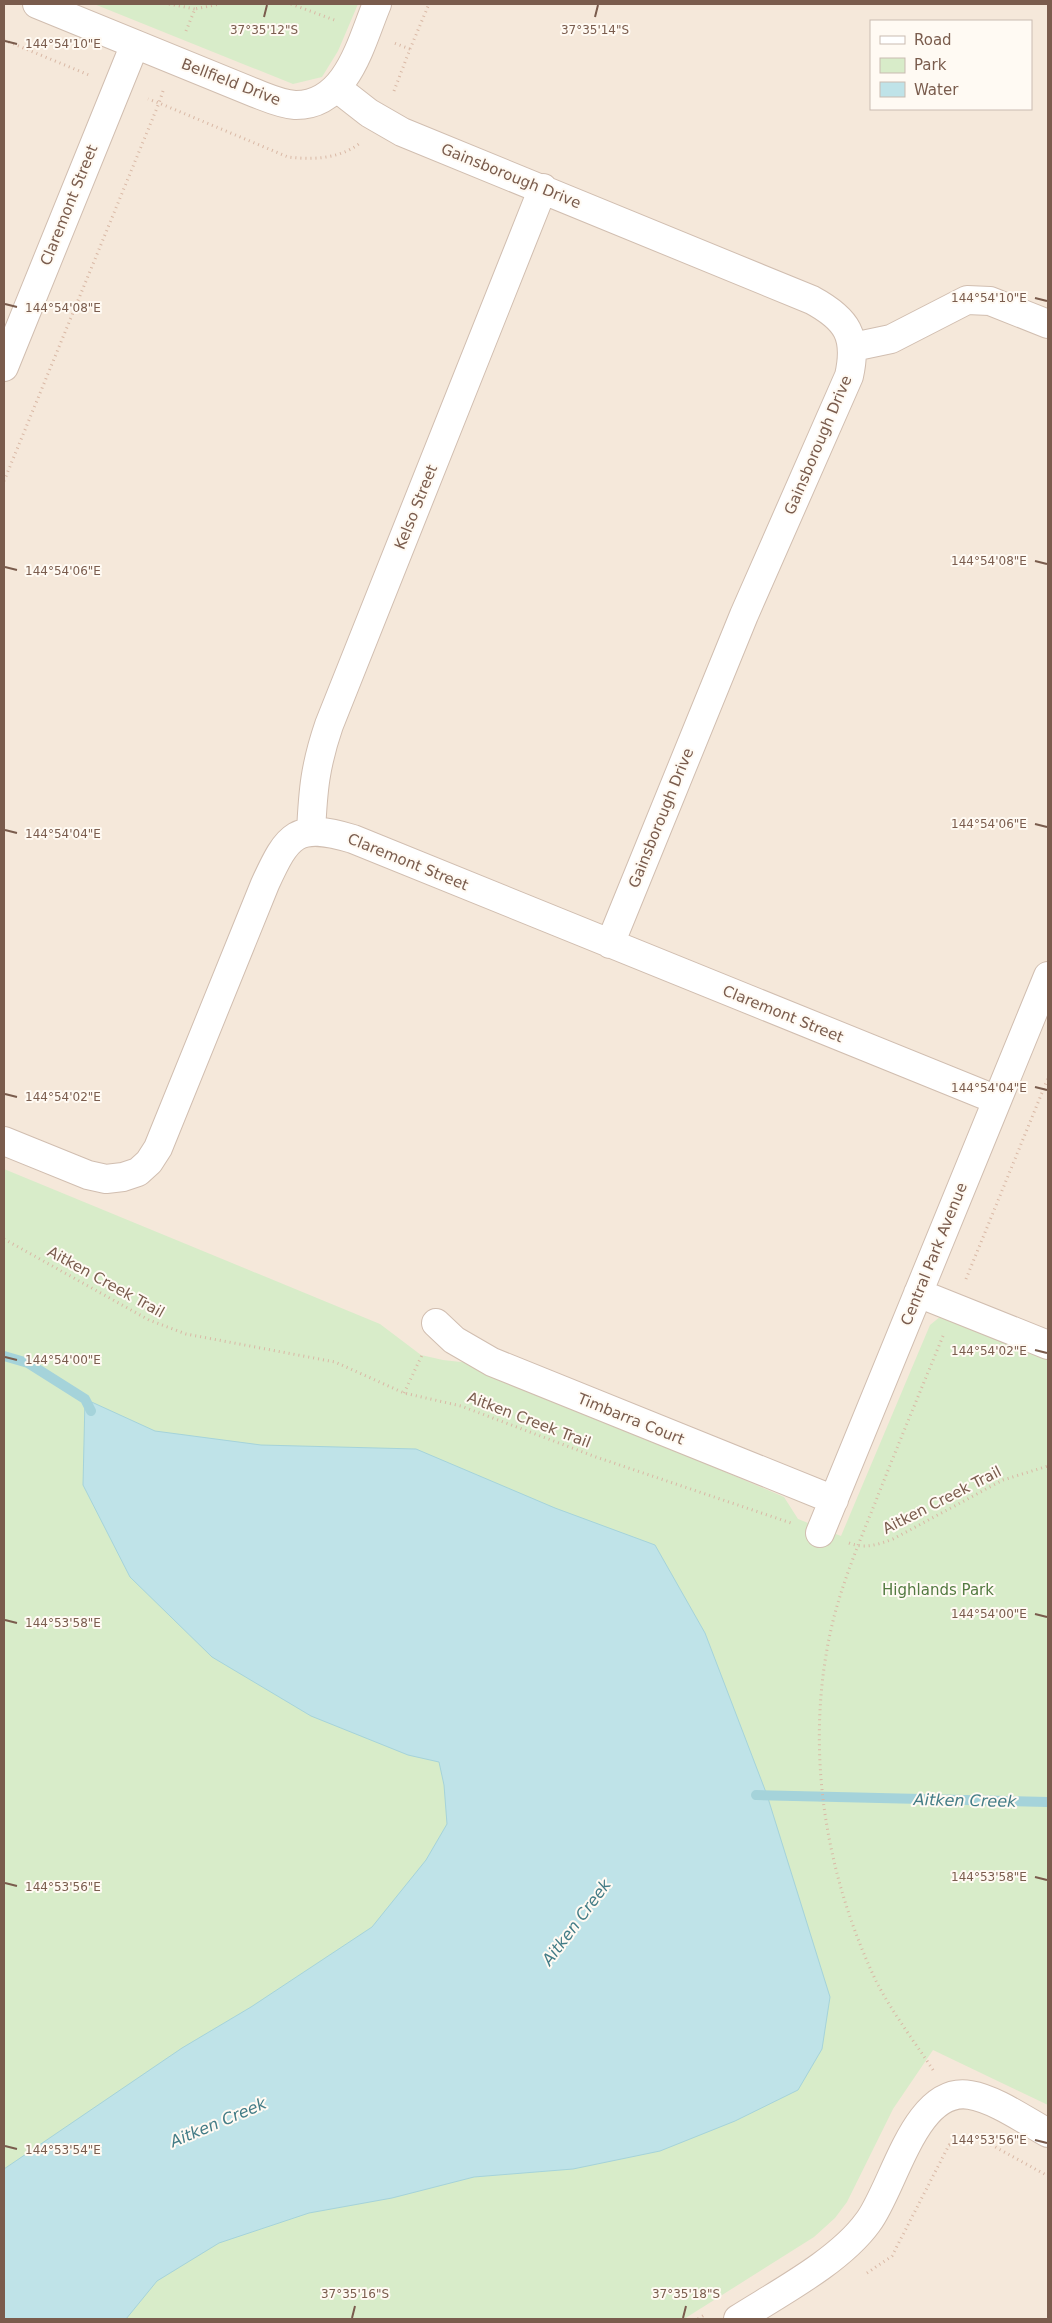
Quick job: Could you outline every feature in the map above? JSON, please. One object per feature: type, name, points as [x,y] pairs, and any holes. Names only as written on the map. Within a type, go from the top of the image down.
[{"type":"street","name":"Bellfield Drive","points":[[37,4],[278,102],[294,105],[310,104],[324,99],[337,88],[355,58],[377,4]]},
{"type":"street","name":"Claremont Street","points":[[4,367],[135,44]]},
{"type":"street","name":"Gainsborough Drive","points":[[337,88],[369,113],[402,132],[543,188],[812,300],[838,317],[847,328],[853,347],[848,376],[744,614],[610,944]]},
{"type":"street","name":"Kelso Street","points":[[312,832],[314,778],[318,757],[329,725],[543,188]]},
{"type":"street","points":[[853,347],[891,339],[967,300],[990,301],[1048,324]]},
{"type":"street","name":"Claremont Street","points":[[312,832],[331,833],[353,839],[997,1100]]},
{"type":"street","points":[[4,1140],[88,1175],[106,1179],[123,1177],[138,1172],[149,1162],[158,1148],[264,884],[281,850],[298,835],[312,832]]},
{"type":"street","name":"Central Park Avenue","points":[[820,1533],[1048,976]]},
{"type":"street","points":[[918,1293],[1048,1345]]},
{"type":"street","name":"Timbarra Court","points":[[436,1323],[454,1340],[492,1362],[834,1500]]},
{"type":"street","points":[[726,2314],[830,2258],[851,2242],[869,2222],[912,2135],[928,2110],[942,2099],[951,2096],[972,2095],[1048,2133]]},
{"type":"path","points":[[169,4],[194,9],[220,4]]},
{"type":"path","points":[[410,50],[429,4]]},
{"type":"path","points":[[175,60],[194,9]]},
{"type":"path","points":[[4,40],[159,103],[4,481]]},
{"type":"path","points":[[951,2096],[894,2011],[877,1982],[853,1928],[826,1831],[819,1763],[820,1710],[824,1664],[832,1625],[858,1546],[1048,1078]]},
{"type":"path","name":"Aitken Creek Trail","points":[[4,1239],[149,1320],[164,1326],[204,1338],[335,1362],[404,1393],[461,1406],[596,1457],[858,1546],[874,1546],[893,1539],[1003,1480],[1048,1466]]},
{"type":"path","points":[[404,1393],[436,1323]]},
{"type":"path","points":[[861,2277],[892,2256],[949,2145],[977,2137],[1048,2176]]},
{"type":"path","points":[[698,2319],[726,2314]]},
{"type":"shaded area","points":[[4,4],[1048,4],[1048,2319],[4,2319]]},
{"type":"green space","points":[[94,4],[358,4],[338,51],[322,77],[293,84]]},
{"type":"green space","name":"Highlands Park","points":[[4,1169],[380,1324],[421,1355],[470,1363],[784,1497],[798,1519],[841,1536],[930,1325],[941,1316],[1048,1359],[1048,2105],[933,2050],[893,2109],[847,2202],[835,2218],[814,2237],[684,2319],[4,2319]]},
{"type":"water","points":[[85,1399],[155,1431],[261,1445],[416,1449],[555,1508],[655,1545],[705,1633],[767,1795],[830,1997],[822,2049],[798,2090],[735,2121],[660,2151],[573,2169],[474,2177],[392,2198],[309,2213],[219,2243],[157,2281],[126,2319],[4,2319],[4,2169],[182,2048],[251,2007],[372,1927],[426,1860],[447,1824],[444,1785],[439,1762],[408,1755],[311,1716],[212,1657],[130,1577],[83,1485]]},
{"type":"waterway","points":[[4,1356],[28,1363],[85,1399],[91,1411]]},
{"type":"waterway","name":"Aitken Creek","points":[[756,1795],[1048,1802]]}]
